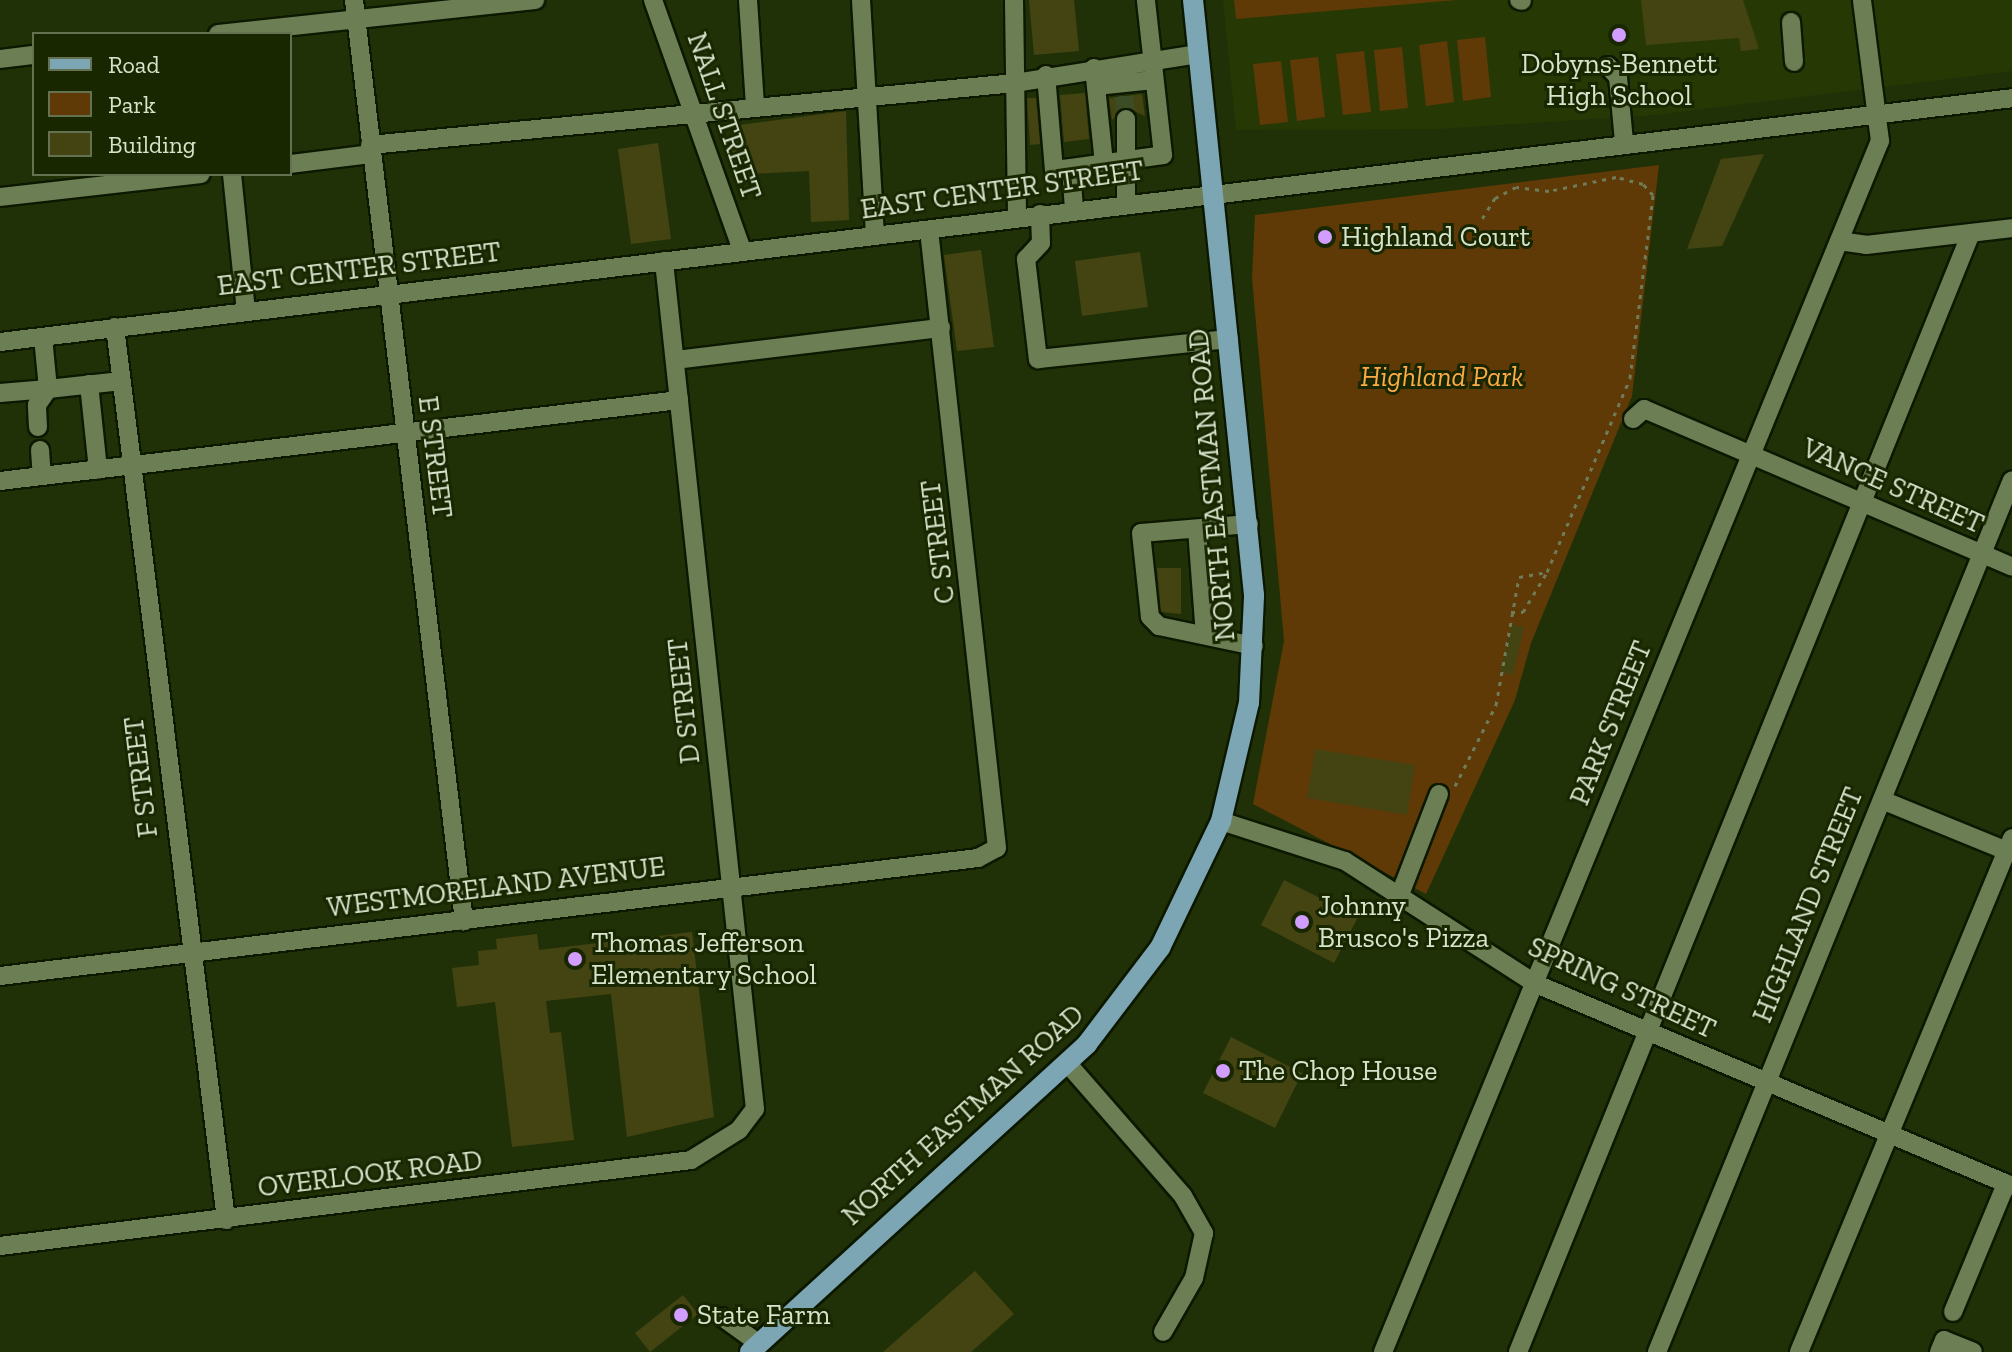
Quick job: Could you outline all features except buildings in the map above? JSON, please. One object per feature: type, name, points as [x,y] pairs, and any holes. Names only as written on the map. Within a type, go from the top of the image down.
[{"type":"main road","name":"NORTH EASTMAN ROAD","points":[[754,1348],[1068,1064],[1160,948],[1221,821],[1241,747],[1254,646],[1249,524],[1193,0]]},
{"type":"street","points":[[229,32],[355,9],[535,0]]},
{"type":"street","name":"NALL STREET","points":[[653,0],[695,110],[742,250]]},
{"type":"street","points":[[748,0],[755,106]]},
{"type":"street","points":[[861,0],[875,236]]},
{"type":"street","points":[[1014,0],[1017,217]]},
{"type":"street","points":[[1046,75],[1054,170],[1163,155],[1149,81],[1152,60],[1146,0]]},
{"type":"street","name":"PARK STREET","points":[[1383,1352],[1880,141],[1862,0]]},
{"type":"street","name":"E STREET","points":[[355,9],[464,921]]},
{"type":"street","points":[[1791,22],[1794,62]]},
{"type":"street","points":[[292,164],[371,150],[695,110],[1015,83],[1046,75],[1095,77],[1152,60],[1199,54]]},
{"type":"street","points":[[0,59],[32,55]]},
{"type":"street","points":[[1608,66],[1618,77],[1624,142]]},
{"type":"street","points":[[1095,77],[1124,90],[1149,81]]},
{"type":"street","points":[[1095,77],[1104,163]]},
{"type":"street","name":"EAST CENTER STREET","points":[[0,342],[742,250],[929,230],[1214,190],[2012,98]]},
{"type":"street","points":[[1126,119],[1130,160],[1126,202]]},
{"type":"street","points":[[1071,168],[1074,209]]},
{"type":"street","points":[[0,197],[184,176]]},
{"type":"street","points":[[232,176],[246,311]]},
{"type":"street","points":[[1040,214],[1041,243],[1026,259],[1038,359],[1229,339]]},
{"type":"street","points":[[1839,241],[1866,245],[2012,228]]},
{"type":"street","name":"C STREET","points":[[929,230],[997,848]]},
{"type":"street","points":[[1518,1352],[1652,1034],[1971,233]]},
{"type":"street","name":"D STREET","points":[[664,261],[757,1088],[755,1109],[739,1130]]},
{"type":"street","name":"F STREET","points":[[115,327],[190,953],[226,1220]]},
{"type":"street","points":[[675,360],[941,328]]},
{"type":"street","points":[[38,427],[37,405],[48,389],[43,337]]},
{"type":"street","points":[[0,393],[122,381]]},
{"type":"street","points":[[89,384],[98,470]]},
{"type":"street","points":[[0,481],[679,400]]},
{"type":"street","name":"VANCE STREET","points":[[1633,419],[1644,409],[2012,567]]},
{"type":"street","points":[[40,450],[42,476]]},
{"type":"street","name":"HIGHLAND STREET","points":[[1657,1352],[2012,480]]},
{"type":"street","points":[[1249,524],[1141,533],[1150,617],[1205,635],[1254,646]]},
{"type":"street","points":[[1197,529],[1205,635]]},
{"type":"street","points":[[1799,1352],[2010,847],[1882,800]]},
{"type":"street","points":[[1401,892],[1437,801]]},
{"type":"street","name":"SPRING STREET","points":[[1221,821],[1345,861],[1401,892],[1534,983],[1765,1084],[2009,1185]]},
{"type":"street","name":"WESTMORELAND AVENUE","points":[[0,976],[464,921],[732,885],[978,858],[997,848]]},
{"type":"street","points":[[1068,1064],[1183,1196],[1204,1233],[1194,1278],[1163,1332]]},
{"type":"street","name":"OVERLOOK ROAD","points":[[0,1246],[691,1160],[739,1130]]},
{"type":"street","points":[[1953,1312],[2009,1185]]},
{"type":"street","points":[[722,1317],[754,1348]]},
{"type":"street","points":[[1942,1346],[1973,1352]]},
{"type":"path","points":[[1480,222],[1495,198],[1516,187],[1549,191],[1567,181],[1624,177],[1653,195],[1630,378],[1547,572],[1523,612],[1511,612]]},
{"type":"path","points":[[1437,801],[1443,811],[1469,771],[1496,705],[1519,577],[1547,572]]},
{"type":"shaded area","name":"Dobyns-Bennett High School","points":[[1223,0],[2012,0],[2012,71],[1654,115],[1438,129],[1236,130]]},
{"type":"green space","points":[[1234,0],[1457,0],[1236,19]]},
{"type":"green space","points":[[1485,37],[1491,97],[1463,101],[1457,40]]},
{"type":"green space","points":[[1447,41],[1454,102],[1426,106],[1419,45]]},
{"type":"green space","points":[[1402,47],[1408,108],[1380,111],[1374,50]]},
{"type":"green space","points":[[1364,51],[1371,112],[1343,115],[1336,54]]},
{"type":"green space","points":[[1318,57],[1325,117],[1297,121],[1290,60]]},
{"type":"green space","points":[[1281,61],[1288,122],[1260,125],[1253,64]]},
{"type":"green space","name":"Highland Park","points":[[1659,165],[1632,396],[1531,643],[1515,700],[1426,894],[1253,804],[1284,641],[1252,278],[1255,215]]},
{"type":"tunnel","points":[[1124,96],[1126,119]]},
{"type":"place","name":"Dobyns-Bennett High School","points":[[1619,35]]},
{"type":"place","name":"Highland Court","points":[[1325,237]]},
{"type":"place","name":"Johnny Brusco's Pizza","points":[[1302,922]]},
{"type":"place","name":"Thomas Jefferson Elementary School","points":[[575,959]]},
{"type":"place","name":"The Chop House","points":[[1223,1071]]},
{"type":"place","name":"State Farm","points":[[681,1315]]}]
